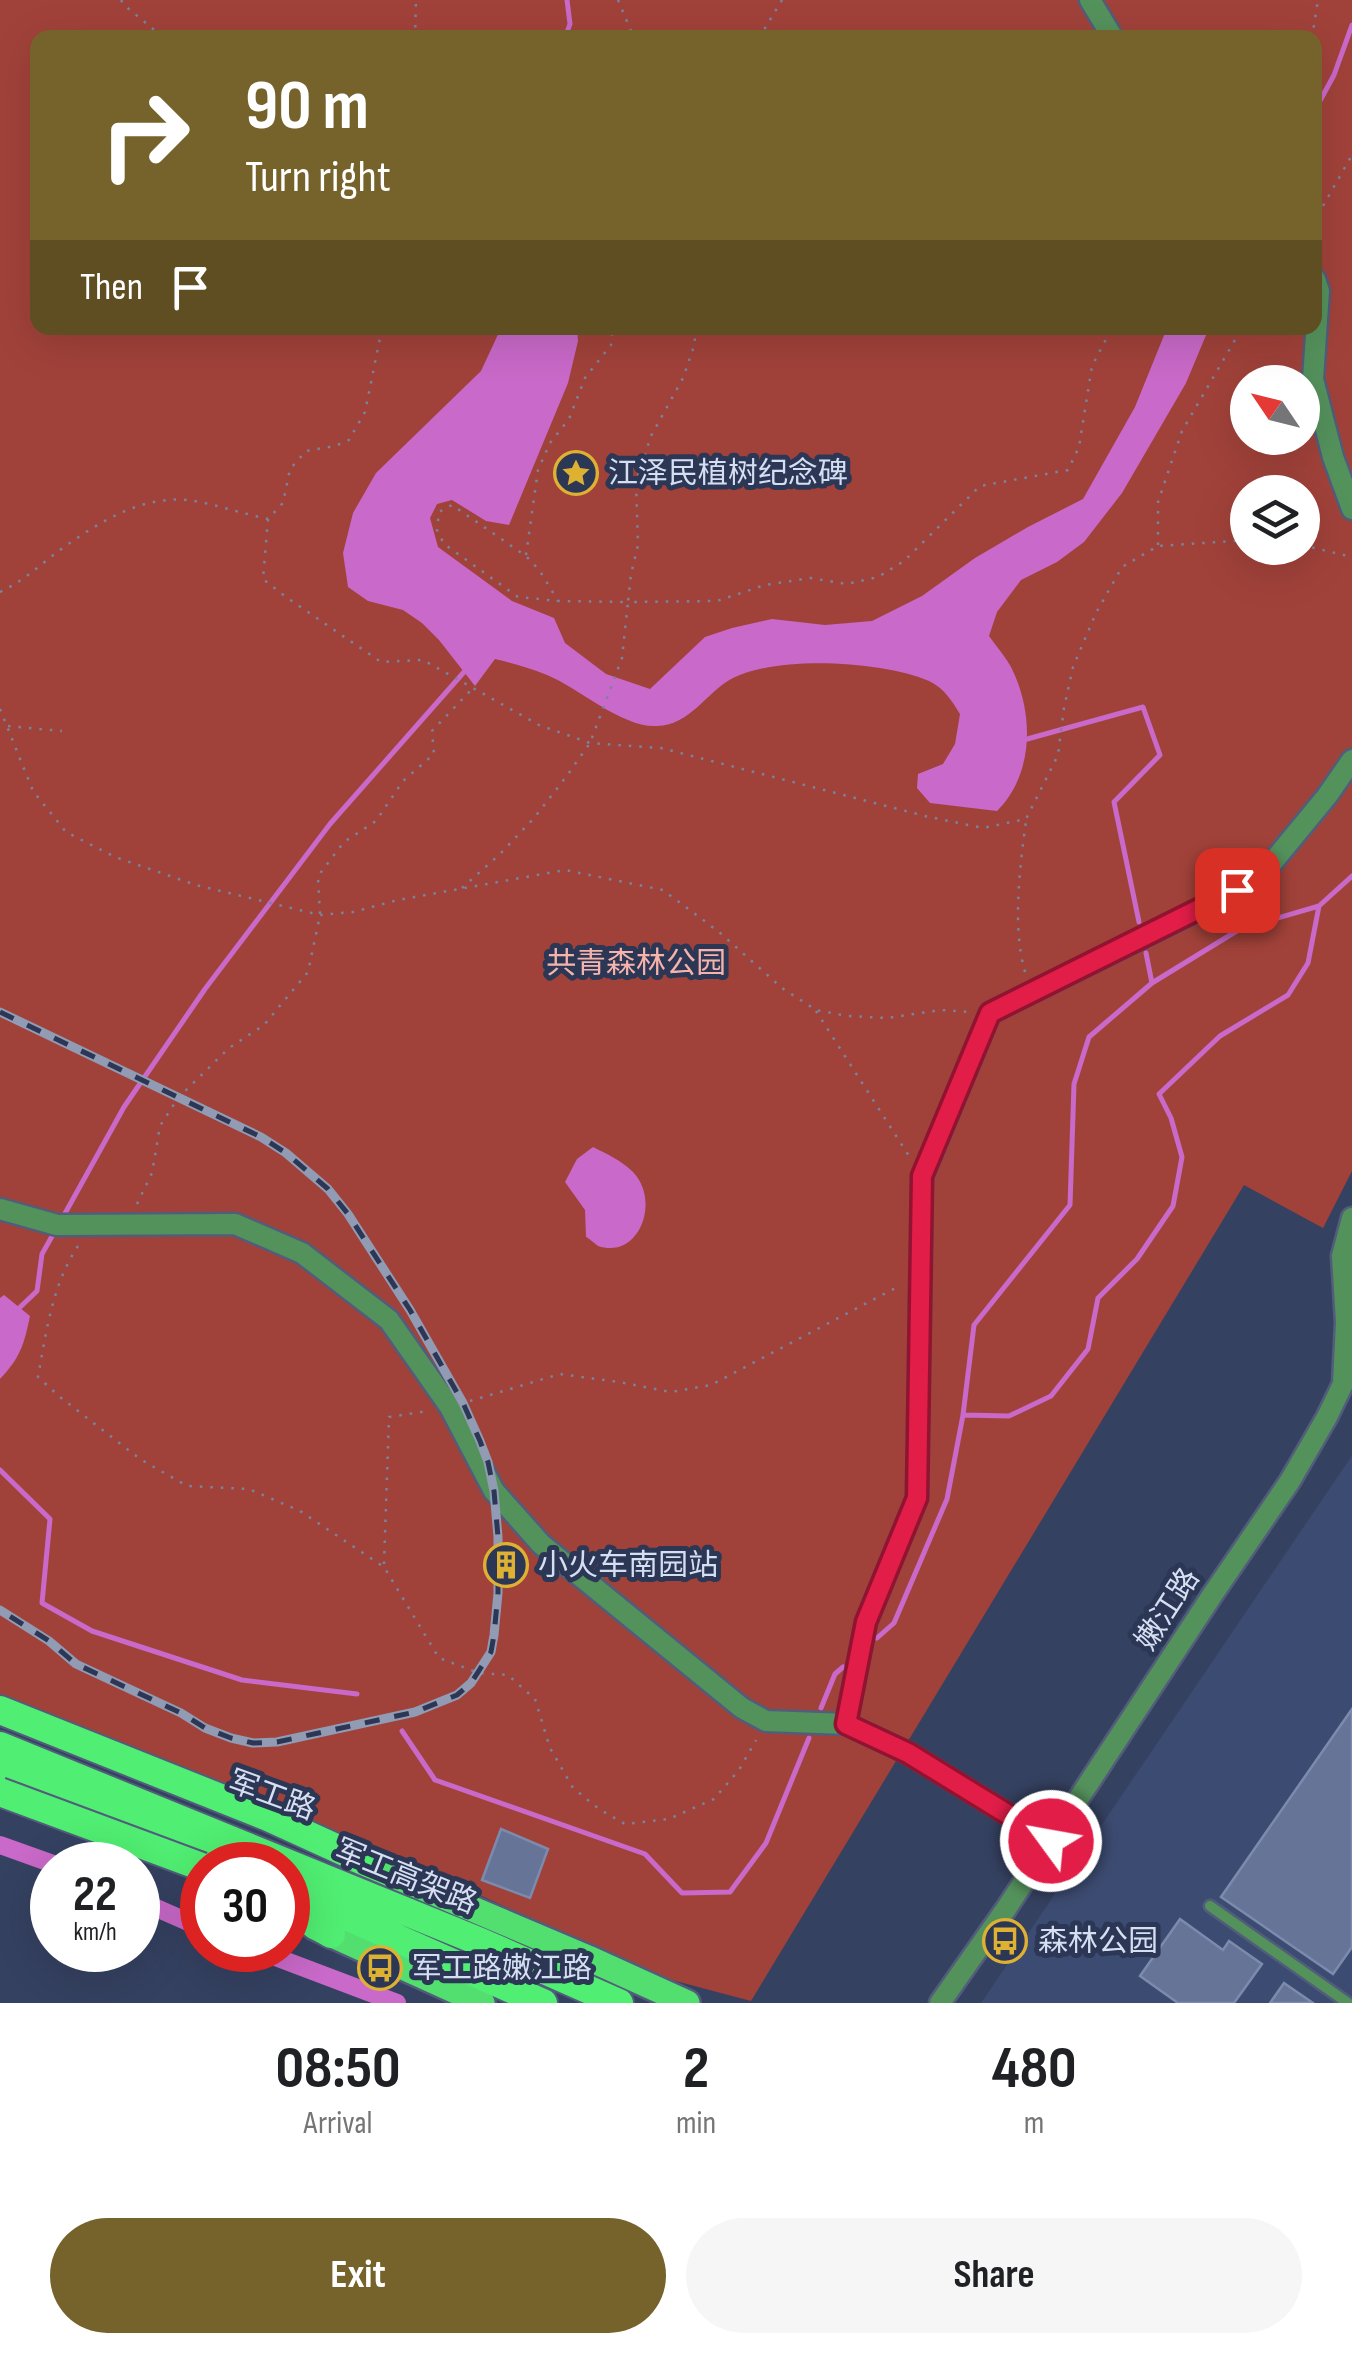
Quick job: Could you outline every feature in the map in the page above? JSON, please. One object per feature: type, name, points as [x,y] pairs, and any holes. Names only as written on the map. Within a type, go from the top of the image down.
[{"type":"highway","points":[[0,1710],[268,1817],[371,1864]]},
{"type":"highway","name":"军工高架路","points":[[0,1746],[483,1943],[619,2003]]},
{"type":"highway","points":[[0,1770],[180,1845]]},
{"type":"highway","points":[[0,1791],[180,1859]]},
{"type":"highway","name":"军工高架路","points":[[310,1900],[543,2003]]},
{"type":"highway","points":[[310,1923],[332,1934]]},
{"type":"main road","name":"军工路","points":[[0,1721],[259,1827],[371,1864],[687,2003]]},
{"type":"main road","points":[[0,1791],[180,1869]]},
{"type":"main road","points":[[332,1934],[482,2003]]},
{"type":"street","points":[[1090,0],[1108,30]]},
{"type":"street","points":[[1316,335],[1313,379],[1333,458],[1352,508]]},
{"type":"street","points":[[846,1724],[866,1622],[917,1498],[922,1176],[990,1013],[1257,881],[1352,760]]},
{"type":"street","points":[[1,1209],[57,1225],[235,1224],[302,1253],[389,1320],[450,1408],[494,1491],[541,1544],[742,1708],[766,1722],[846,1724],[908,1753],[1051,1841]]},
{"type":"street","name":"嫩江路","points":[[940,2003],[1290,1480],[1343,1384],[1346,1322],[1342,1256],[1352,1218]]},
{"type":"lane","points":[[1210,1906],[1348,2003]]},
{"type":"path","points":[[121,0],[154,30]]},
{"type":"path","points":[[415,30],[416,0]]},
{"type":"path","points":[[618,0],[631,30]]},
{"type":"path","points":[[764,30],[782,0]]},
{"type":"path","points":[[1313,30],[1318,0]]},
{"type":"path","points":[[1322,209],[1352,154]]},
{"type":"path","points":[[381,335],[365,412],[349,440],[306,451],[290,469],[282,503],[268,518],[263,579],[381,662],[423,660],[538,725],[590,743],[662,748],[983,828],[1026,819]]},
{"type":"path","points":[[526,556],[538,470],[550,443],[569,418],[585,378],[611,345],[612,335]]},
{"type":"path","points":[[460,889],[534,818],[590,743],[622,658],[638,545],[636,482],[651,436],[683,378],[694,335]]},
{"type":"path","points":[[558,601],[540,570],[526,556],[452,505],[439,512],[438,530],[444,544],[518,597],[558,601],[717,601],[764,585],[810,578],[847,584],[878,576],[904,562],[980,486],[1068,470],[1079,447],[1092,366],[1108,335]]},
{"type":"path","points":[[1158,546],[1158,502],[1182,432],[1238,335]]},
{"type":"path","points":[[0,592],[106,518],[148,501],[195,500],[268,518]]},
{"type":"path","points":[[1031,992],[1020,955],[1019,903],[1026,819],[1058,755],[1073,667],[1096,613],[1122,568],[1158,546],[1230,541]]},
{"type":"path","points":[[1320,549],[1352,557]]},
{"type":"path","points":[[128,1223],[152,1173],[160,1126],[186,1088],[229,1048],[264,1025],[308,972],[320,915],[318,876],[344,842],[376,821],[404,781],[434,754],[432,731],[469,687]]},
{"type":"path","points":[[0,709],[33,791],[66,832],[115,857],[196,884],[320,915],[353,912],[398,900],[565,870],[663,890],[719,932],[782,988],[816,1010],[886,1018],[941,1010],[990,1013]]},
{"type":"path","points":[[6,726],[62,731]]},
{"type":"path","points":[[816,1010],[922,1176]]},
{"type":"path","points":[[92,1224],[70,1258],[50,1313],[38,1377],[140,1458],[187,1486],[250,1489],[300,1511],[384,1568],[439,1658],[479,1672],[508,1675],[535,1699],[550,1748],[573,1788],[600,1808],[625,1824],[669,1819],[714,1799],[739,1770],[766,1722]]},
{"type":"path","points":[[384,1568],[389,1417],[450,1408],[560,1374],[670,1392],[712,1385],[920,1275]]},
{"type":"shaded area","points":[[498,335],[578,335],[568,383],[509,525],[486,521],[452,500],[437,504],[430,518],[438,547],[512,601],[554,618],[565,643],[606,674],[650,689],[705,637],[732,628],[772,619],[825,625],[872,621],[922,596],[975,558],[1083,499],[1135,407],[1164,335],[1206,335],[1186,383],[1122,493],[1084,542],[1057,562],[1021,580],[997,612],[989,636],[1012,669],[1019,687],[1027,743],[1018,780],[997,811],[930,803],[917,788],[918,774],[943,764],[955,744],[960,714],[943,691],[909,674],[831,663],[776,666],[733,678],[679,720],[644,725],[615,714],[547,675],[495,659],[475,686],[422,623],[403,610],[368,601],[348,587],[343,553],[353,513],[376,473],[481,371]]},
{"type":"shaded area","points":[[593,1147],[633,1172],[645,1198],[645,1212],[634,1236],[612,1248],[598,1246],[586,1237],[585,1210],[565,1182],[577,1159]]},
{"type":"shaded area","points":[[4,1295],[30,1316],[20,1350],[0,1379],[0,1298]]},
{"type":"shaded area","points":[[1351,1457],[1352,2003],[981,2003]]},
{"type":"green space","name":"共青森林公园","points":[[0,0],[1352,0],[1352,1171],[1323,1228],[1244,1185],[751,2001],[653,1975],[456,1884],[158,1759],[0,1701]]},
{"type":"building","points":[[1352,1709],[1352,1947],[1333,1974],[1221,1897]]},
{"type":"building","points":[[501,1829],[548,1849],[530,1898],[482,1880]]},
{"type":"building","points":[[1180,1919],[1223,1950],[1229,1941],[1262,1964],[1234,2003],[1178,2003],[1140,1976]]},
{"type":"building","points":[[1284,1983],[1313,2003],[1270,2003]]},
{"type":"waterway","points":[[567,0],[568,30]]},
{"type":"waterway","points":[[1322,97],[1352,25]]},
{"type":"waterway","points":[[63,1217],[124,1107],[205,989],[330,824],[464,672]]},
{"type":"waterway","points":[[1020,741],[1143,707],[1160,755],[1114,802],[1139,922]]},
{"type":"waterway","points":[[963,1415],[1009,1416],[1051,1396],[1088,1349],[1098,1298],[1137,1259],[1173,1206],[1182,1157],[1171,1118],[1159,1094],[1220,1036],[1288,995],[1308,963],[1319,906],[1352,876]]},
{"type":"waterway","points":[[1152,983],[1240,929],[1319,906]]},
{"type":"waterway","points":[[877,1638],[894,1623],[947,1499],[974,1325],[1070,1205],[1074,1084],[1089,1037],[1152,983],[1146,953]]},
{"type":"waterway","points":[[15,1312],[37,1291],[42,1254],[55,1231]]},
{"type":"waterway","points":[[0,1470],[50,1519],[42,1603],[92,1631],[242,1680],[357,1694]]},
{"type":"waterway","points":[[821,1708],[835,1674],[843,1667]]},
{"type":"waterway","points":[[402,1731],[435,1780],[645,1854],[682,1893],[730,1892],[766,1843],[809,1738]]},
{"type":"waterway","points":[[0,1845],[30,1856]]},
{"type":"waterway","points":[[160,1910],[180,1918]]},
{"type":"waterway","points":[[310,1970],[397,2003]]},
{"type":"railway","points":[[0,1012],[261,1137],[328,1189],[410,1310],[463,1403],[488,1462],[498,1537],[498,1593],[491,1652],[471,1683],[457,1695],[415,1712],[277,1742],[253,1743],[205,1728],[76,1664],[49,1641],[0,1610]]},
{"type":"place","name":"江泽民植树纪念碑","points":[[576,473]]},
{"type":"place","name":"小火车南园站","points":[[506,1565]]},
{"type":"place","name":"森林公园","points":[[1005,1941]]},
{"type":"place","name":"军工路嫩江路","points":[[380,1968]]},
{"type":"route","points":[[1051,1841],[908,1753],[846,1724],[866,1622],[917,1498],[922,1176],[990,1013],[1237,890]]}]
